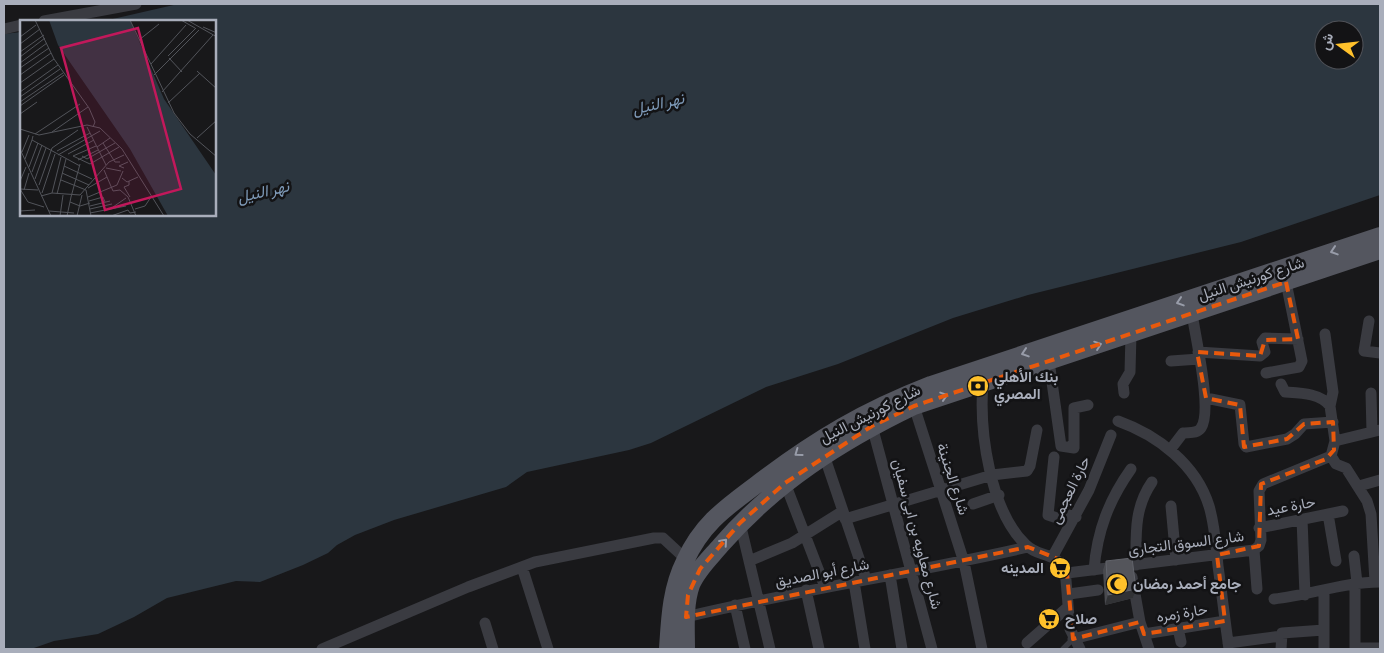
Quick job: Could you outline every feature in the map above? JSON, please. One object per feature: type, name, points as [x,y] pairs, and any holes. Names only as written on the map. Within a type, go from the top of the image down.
[{"type":"main road","name":"شارع كورنيش النيل","points":[[668,649],[670,610],[693,565],[785,483],[824,455],[872,426],[914,406],[1380,249]]},
{"type":"main road","name":"شارع كورنيش النيل","points":[[686,649],[688,595],[699,537],[720,511],[815,441],[838,427],[893,399],[930,385],[1380,249]]},
{"type":"street","points":[[48,20],[98,7],[136,4]]},
{"type":"street","points":[[4,29],[20,26]]},
{"type":"street","points":[[1266,373],[1299,367],[1302,361],[1286,282]]},
{"type":"street","points":[[1170,450],[1183,433],[1197,432],[1201,429],[1205,416],[1206,398],[1192,313]]},
{"type":"street","points":[[1369,321],[1364,351],[1380,354]]},
{"type":"street","points":[[1124,392],[1123,384],[1130,372],[1131,334]]},
{"type":"street","points":[[1274,599],[1306,595],[1356,583],[1378,582],[1371,514],[1359,486],[1346,468],[1336,464],[1331,456],[1335,441],[1330,406],[1333,392],[1325,334]]},
{"type":"street","points":[[1171,361],[1198,356],[1260,356],[1265,352],[1262,342],[1265,338],[1298,339]]},
{"type":"street","points":[[1049,361],[1060,446],[1074,448],[1074,408],[1088,405]]},
{"type":"street","points":[[982,384],[982,430],[992,475],[999,495],[1013,528],[1028,547],[1053,556],[1062,563],[1067,573],[1070,628],[1073,639],[1080,649]]},
{"type":"street","points":[[1281,384],[1285,392],[1304,393],[1322,399],[1330,406]]},
{"type":"street","points":[[1335,441],[1376,431],[1371,393]]},
{"type":"street","points":[[1206,398],[1240,405],[1244,444],[1246,447],[1287,439],[1304,424],[1333,422]]},
{"type":"street","name":"شارع الجنينة","points":[[914,406],[964,562],[982,649]]},
{"type":"street","points":[[1118,421],[1145,433],[1170,450],[1195,478],[1208,504],[1214,526],[1228,646],[1280,636],[1285,632],[1324,630]]},
{"type":"street","name":"شارع معاويه بن ابى سفيان","points":[[872,426],[932,649]]},
{"type":"street","points":[[749,560],[777,550],[844,515],[894,504],[992,475],[1028,470],[1037,430]]},
{"type":"street","name":"حارة العجمى","points":[[1053,556],[1076,517],[1101,463],[1111,435]]},
{"type":"street","points":[[824,455],[866,579]]},
{"type":"street","name":"شارع السوق التجارى","points":[[1067,573],[1254,550],[1260,543],[1259,491],[1262,484],[1331,456]]},
{"type":"street","points":[[1054,457],[1047,514],[1049,517],[1060,519],[1065,514],[1076,517]]},
{"type":"street","points":[[1094,570],[1097,542],[1104,516],[1112,499],[1131,469]]},
{"type":"street","points":[[1359,486],[1380,480]]},
{"type":"street","points":[[1149,649],[1140,622],[1133,565],[1137,512],[1152,482]]},
{"type":"street","points":[[785,483],[825,587]]},
{"type":"street","points":[[973,504],[999,495]]},
{"type":"street","points":[[1171,506],[1176,560]]},
{"type":"street","name":"حارة عيد","points":[[1259,528],[1343,511]]},
{"type":"street","name":"حارة عيد","points":[[1328,514],[1336,561]]},
{"type":"street","points":[[1302,519],[1306,595]]},
{"type":"street","points":[[740,523],[770,649]]},
{"type":"street","points":[[322,649],[535,562],[654,538],[664,538],[693,565]]},
{"type":"street","name":"شارع أبو الصديق","points":[[686,617],[806,590],[964,562],[1028,547]]},
{"type":"street","points":[[1254,550],[1257,588]]},
{"type":"street","points":[[1354,556],[1356,583],[1355,648],[1380,648]]},
{"type":"street","points":[[522,567],[548,649]]},
{"type":"street","points":[[890,575],[902,649]]},
{"type":"street","points":[[854,582],[865,649]]},
{"type":"street","points":[[806,590],[819,649]]},
{"type":"street","points":[[1069,594],[1098,590]]},
{"type":"street","points":[[1324,590],[1324,649]]},
{"type":"street","points":[[735,605],[745,649]]},
{"type":"street","points":[[1026,643],[1068,607]]},
{"type":"street","name":"حارة زمره","points":[[1144,634],[1225,621]]},
{"type":"street","points":[[1073,639],[1140,622]]},
{"type":"street","points":[[485,623],[493,649]]},
{"type":"street","points":[[1178,628],[1180,642]]},
{"type":"street","points":[[1280,636],[1281,649]]},
{"type":"lane","points":[[1063,649],[1073,639]]},
{"type":"highlighted area","points":[[1286,282],[1298,339],[1265,340],[1260,356],[1197,352],[1206,398],[1240,405],[1244,447],[1287,439],[1304,424],[1333,422],[1334,450],[1326,459],[1261,484],[1259,546],[1217,555],[1225,621],[1144,634],[1140,622],[1073,639],[1067,573],[1058,559],[1028,547],[686,617],[688,595],[700,569],[740,523],[785,483],[872,426],[914,406]]},
{"type":"water","name":"نهر النيل","points":[[178,4],[1380,4],[1380,195],[1241,242],[1028,295],[953,318],[838,364],[766,387],[651,443],[629,450],[527,472],[506,487],[394,520],[355,535],[337,545],[328,553],[260,582],[236,581],[167,598],[134,617],[98,634],[54,641],[31,649],[4,649],[4,34],[20,32],[20,216],[216,216],[216,20],[108,20]]},
{"type":"building","name":"جامع أحمد رمضان","points":[[1132,558],[1136,589],[1108,595],[1106,561]]},
{"type":"place","name":"بنك الأهلي المصري","points":[[978,386]]},
{"type":"place","name":"المدينه","points":[[1060,568]]},
{"type":"place","name":"جامع أحمد رمضان","points":[[1117,584]]},
{"type":"place","name":"صلاح","points":[[1049,619]]}]
